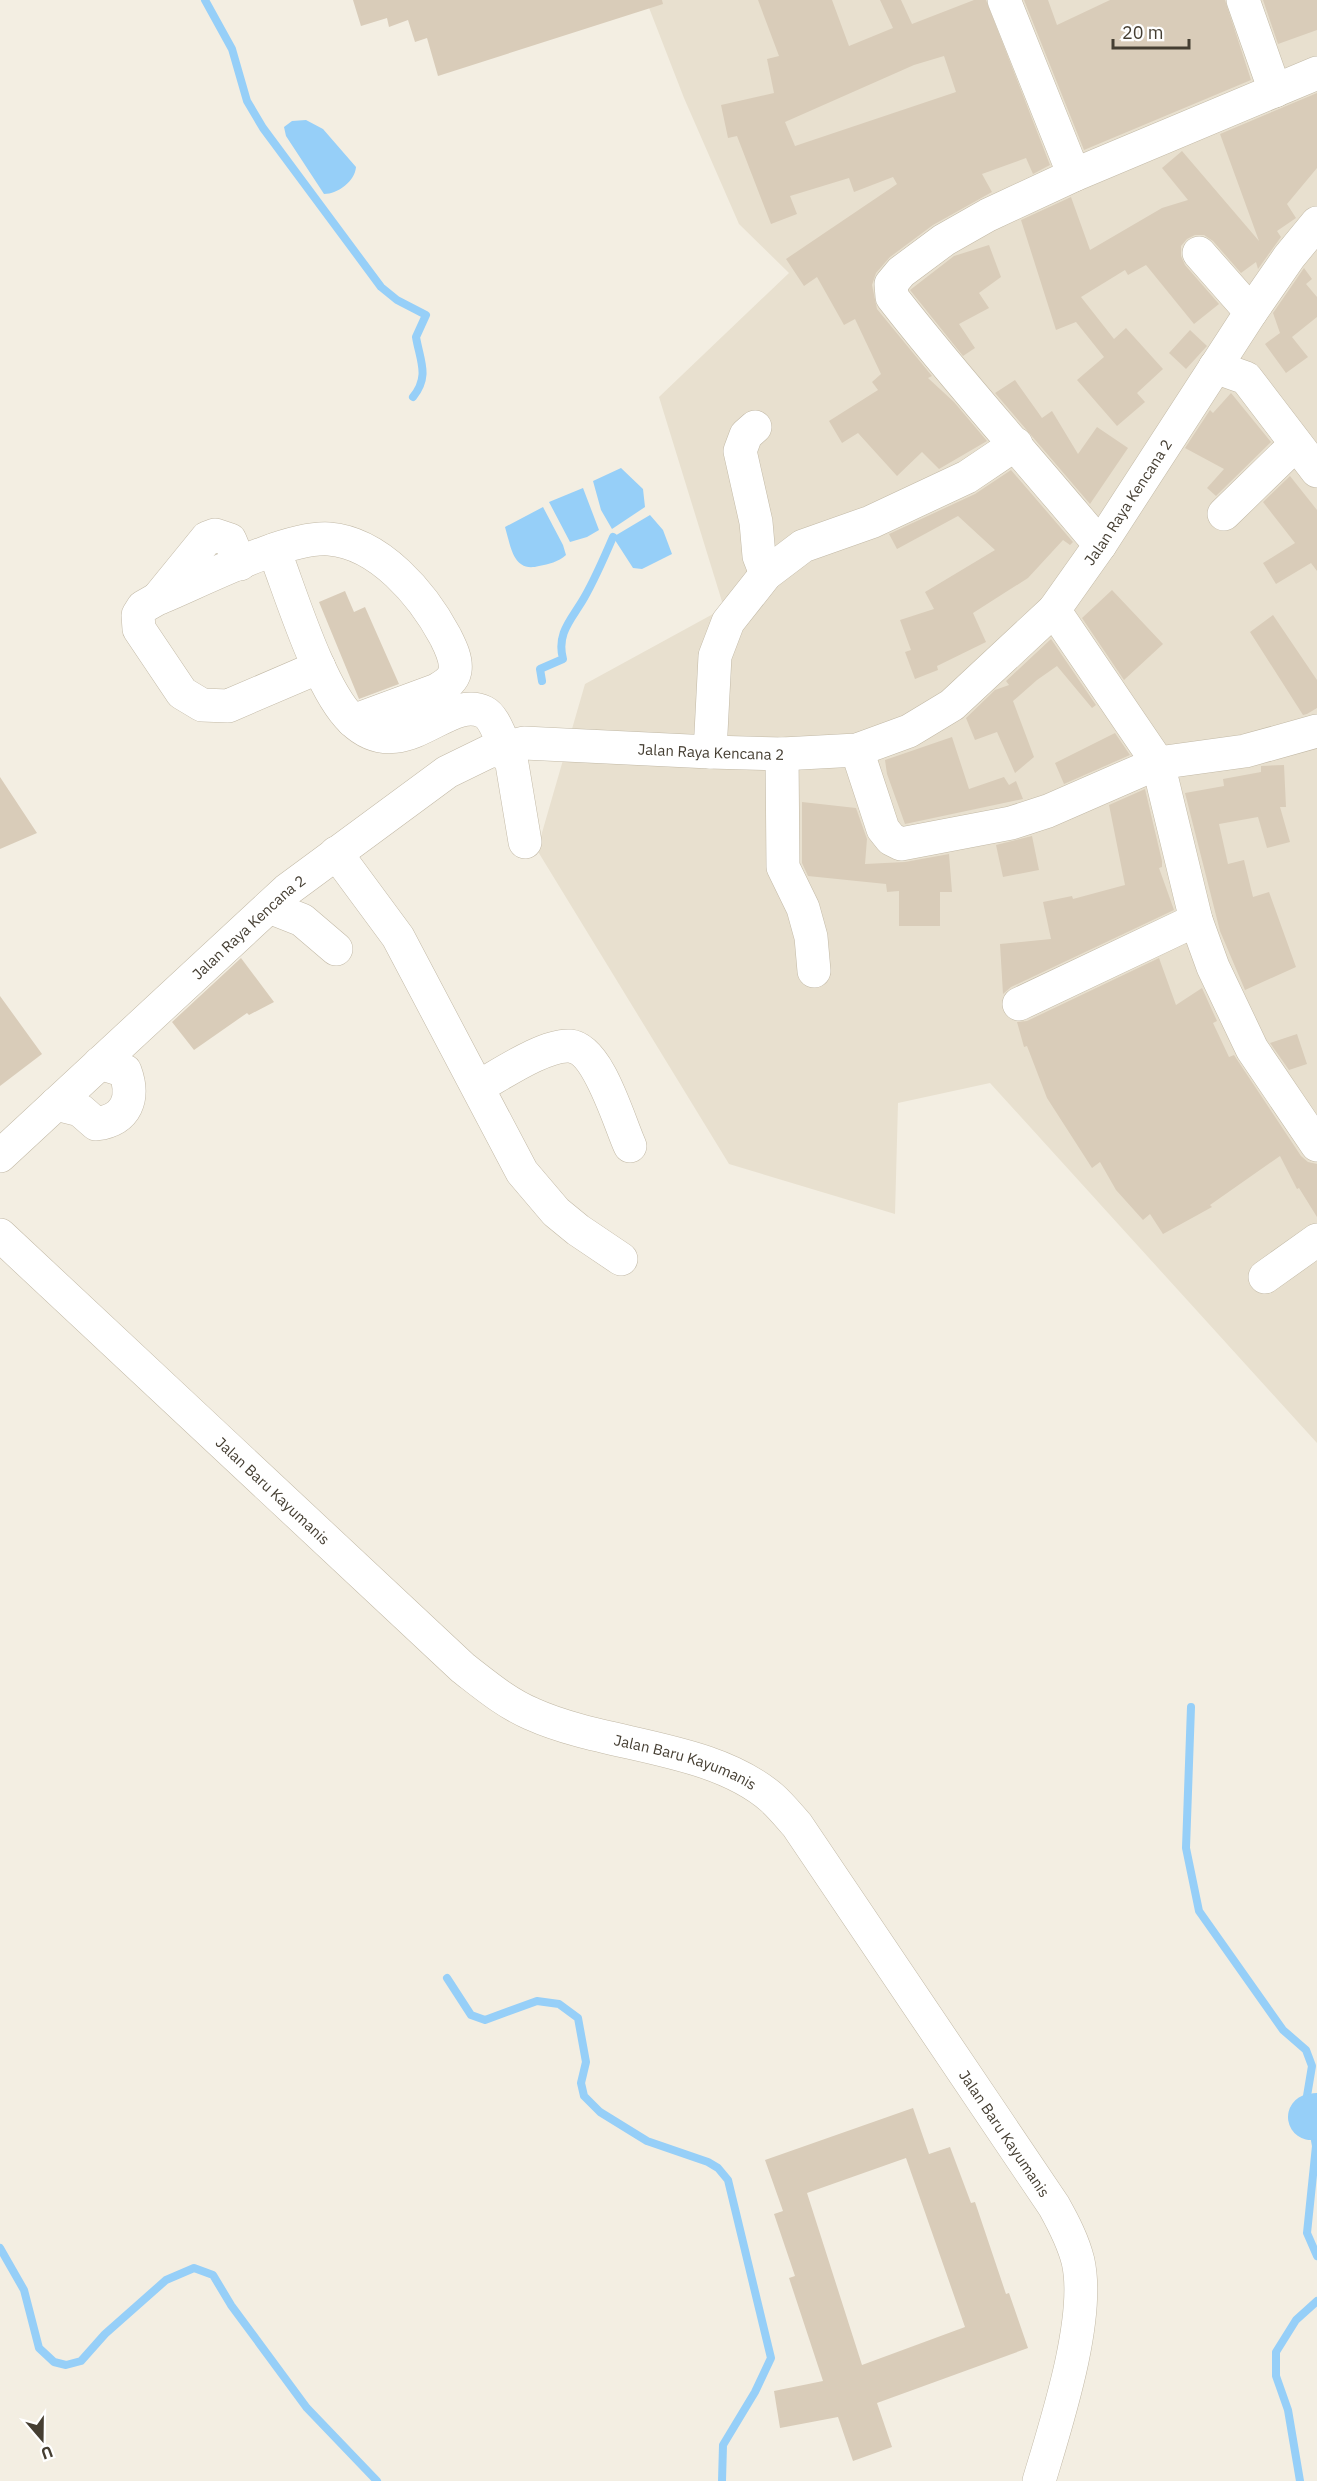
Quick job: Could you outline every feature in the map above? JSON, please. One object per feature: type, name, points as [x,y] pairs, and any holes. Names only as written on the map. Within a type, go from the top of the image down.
[{"type":"street","points":[[1004,0],[1074,175]]},
{"type":"street","points":[[1243,0],[1275,91]]},
{"type":"street","points":[[1100,545],[1016,444],[942,361],[892,297],[891,284],[901,272],[944,240],[988,215],[1074,175],[1317,74]]},
{"type":"street","name":"Jalan Raya Kencana 2","points":[[0,1156],[269,907],[437,778],[470,760],[501,748],[543,743],[782,754],[857,750],[909,731],[952,705],[1054,610],[1100,545],[1251,312],[1289,257],[1317,223]]},
{"type":"street","points":[[1199,253],[1251,312]]},
{"type":"street","points":[[1215,368],[1246,378],[1317,471]]},
{"type":"street","points":[[755,427],[746,435],[740,451],[756,522],[759,556],[766,574]]},
{"type":"street","points":[[710,752],[715,656],[728,622],[766,574],[803,546],[871,522],[968,477],[1016,444]]},
{"type":"street","points":[[1224,514],[1295,444]]},
{"type":"street","points":[[319,667],[228,706],[213,707],[193,702],[182,693],[139,629],[138,615],[143,607],[157,599],[293,543],[329,539],[348,543],[370,554],[390,568],[426,604],[449,645],[455,672],[449,682],[437,690],[353,722]]},
{"type":"street","points":[[274,550],[319,667],[341,707],[353,722],[382,736],[394,737],[411,733],[459,711],[475,709],[489,716],[501,748],[512,758],[525,842]]},
{"type":"street","points":[[1054,610],[1158,763],[1196,920],[1212,967],[1243,1031],[1272,1081],[1317,1145]]},
{"type":"street","points":[[857,750],[883,829],[891,839],[902,844],[1011,823],[1057,807],[1158,763],[1245,751],[1317,731]]},
{"type":"street","points":[[782,754],[783,867],[803,908],[811,937],[814,971]]},
{"type":"street","points":[[336,854],[398,937],[522,1173],[556,1212],[621,1259]]},
{"type":"street","points":[[269,907],[302,920],[336,949]]},
{"type":"street","points":[[1019,1004],[1196,920]]},
{"type":"street","points":[[478,1087],[539,1054],[557,1047],[572,1046],[587,1055],[598,1070],[630,1146]]},
{"type":"street","points":[[56,1104],[80,1110],[96,1124],[107,1122],[122,1111],[127,1106],[131,1094],[125,1071],[100,1063]]},
{"type":"street","name":"Jalan Baru Kayumanis","points":[[0,1234],[463,1668],[499,1696],[531,1714],[564,1726],[718,1766],[772,1798],[797,1825],[1048,2197],[1070,2237],[1081,2283],[1076,2341],[1039,2481]]},
{"type":"street","points":[[1265,1277],[1317,1240]]},
{"type":"shaded area","points":[[646,0],[1317,0],[1317,1443],[990,1083],[898,1103],[895,1214],[729,1164],[537,850],[585,684],[724,608],[659,397],[789,273],[739,224],[684,98]]},
{"type":"water","points":[[306,120],[323,129],[356,167],[349,182],[335,192],[324,194],[286,136],[284,127],[292,121]]},
{"type":"water","points":[[621,468],[643,489],[645,507],[612,529],[601,510],[593,481]]},
{"type":"water","points":[[583,488],[599,530],[587,537],[570,542],[549,502]]},
{"type":"water","points":[[543,507],[566,555],[546,564],[524,566],[514,557],[505,527]]},
{"type":"water","points":[[650,515],[663,530],[672,554],[642,569],[633,568],[613,537]]},
{"type":"building","points":[[353,0],[662,0],[663,4],[438,76],[427,38],[415,42],[408,20],[389,27],[387,18],[361,26]]},
{"type":"building","points":[[758,0],[832,0],[849,46],[893,28],[880,0],[901,0],[912,24],[974,0],[986,0],[1050,165],[1033,174],[1026,158],[982,174],[992,192],[933,225],[890,257],[876,273],[872,285],[877,309],[932,376],[928,378],[954,402],[987,441],[939,469],[922,452],[897,476],[858,433],[842,443],[829,421],[878,390],[872,382],[881,374],[855,319],[844,325],[817,277],[804,286],[786,259],[897,184],[893,177],[854,192],[849,178],[790,196],[797,214],[771,224],[737,136],[728,138],[721,105],[774,93],[767,59],[779,56]],"holes":[[[944,56],[956,92],[795,146],[785,122],[914,65]]]},
{"type":"building","points":[[1024,0],[1048,0],[1057,25],[1110,0],[1225,0],[1251,80],[1084,150]]},
{"type":"building","points":[[1263,0],[1317,0],[1317,30],[1278,44]]},
{"type":"building","points":[[1317,93],[1317,168],[1287,204],[1296,218],[1277,231],[1281,237],[1258,269],[1256,262],[1241,273],[1213,241],[1204,235],[1195,235],[1181,246],[1181,256],[1185,265],[1219,304],[1194,324],[1146,265],[1128,275],[1125,270],[1081,297],[1114,339],[1126,328],[1163,369],[1137,393],[1145,402],[1117,426],[1077,380],[1104,357],[1076,322],[1056,330],[1021,220],[1071,197],[1090,250],[1162,208],[1188,200],[1162,168],[1182,151],[1259,241],[1220,134]]},
{"type":"building","points":[[989,245],[1001,277],[979,293],[989,308],[959,324],[975,348],[963,356],[910,290],[954,256]]},
{"type":"building","points":[[1304,268],[1312,279],[1306,284],[1317,297],[1317,317],[1292,337],[1308,357],[1286,373],[1265,344],[1280,333],[1273,313]]},
{"type":"building","points":[[1190,330],[1207,346],[1186,369],[1169,353]]},
{"type":"building","points":[[1015,380],[1042,418],[1052,411],[1078,454],[1097,427],[1128,448],[1090,504],[995,393]]},
{"type":"building","points":[[1231,393],[1271,442],[1216,496],[1207,488],[1224,469],[1185,448],[1210,410],[1213,413]]},
{"type":"building","points":[[1011,470],[1073,542],[1070,545],[1063,540],[1028,578],[973,613],[986,642],[937,666],[938,670],[915,679],[905,652],[911,650],[900,620],[934,609],[925,592],[995,550],[958,516],[897,549],[889,534],[975,494]]},
{"type":"building","points":[[1290,476],[1317,510],[1317,571],[1311,563],[1276,584],[1263,563],[1295,543],[1263,502]]},
{"type":"building","points":[[1112,590],[1163,644],[1124,680],[1082,618]]},
{"type":"building","points":[[345,591],[354,612],[365,607],[399,684],[359,699],[319,602]]},
{"type":"building","points":[[1273,615],[1317,680],[1317,708],[1307,714],[1303,715],[1250,632]]},
{"type":"building","points":[[1051,639],[1096,705],[1092,708],[1057,666],[1037,680],[1013,701],[1034,757],[1015,773],[997,732],[975,740],[966,718],[995,690],[1009,685],[1006,681]]},
{"type":"building","points":[[1115,733],[1130,755],[1064,784],[1055,763]]},
{"type":"building","points":[[952,737],[969,789],[1004,777],[1009,785],[1016,781],[1023,799],[905,824],[887,774],[885,760]]},
{"type":"building","points":[[1284,765],[1286,807],[1280,807],[1290,842],[1267,848],[1258,817],[1219,824],[1228,864],[1244,860],[1253,897],[1269,892],[1296,967],[1245,990],[1220,931],[1185,793],[1224,786],[1223,779],[1261,772],[1261,766]]},
{"type":"building","points":[[0,777],[37,833],[0,849]]},
{"type":"building","points":[[1145,789],[1162,861],[1162,867],[1159,868],[1174,910],[1011,987],[1003,994],[1000,944],[1051,939],[1043,902],[1072,896],[1073,899],[1125,885],[1109,805]]},
{"type":"building","points":[[802,802],[856,808],[867,839],[865,864],[905,862],[949,854],[952,892],[940,892],[940,926],[899,926],[899,891],[887,892],[886,884],[808,876],[802,863]]},
{"type":"building","points":[[1032,836],[1039,870],[1003,877],[996,845]]},
{"type":"building","points":[[241,958],[274,1002],[249,1015],[247,1013],[194,1050],[172,1022]]},
{"type":"building","points":[[1159,958],[1176,1005],[1202,988],[1217,1021],[1213,1023],[1229,1057],[1234,1055],[1301,1156],[1308,1162],[1317,1164],[1317,1217],[1299,1188],[1297,1189],[1280,1156],[1210,1205],[1212,1207],[1163,1234],[1150,1214],[1143,1220],[1116,1190],[1100,1162],[1092,1168],[1047,1098],[1027,1046],[1024,1047],[1017,1022],[1027,1021]]},
{"type":"building","points":[[0,996],[42,1054],[0,1086]]},
{"type":"building","points":[[1297,1034],[1307,1064],[1289,1070],[1270,1043]]},
{"type":"building","points":[[913,2108],[929,2154],[950,2147],[971,2203],[975,2202],[1006,2294],[1009,2293],[1028,2348],[877,2403],[892,2447],[853,2461],[838,2417],[780,2428],[774,2391],[823,2381],[789,2278],[795,2276],[774,2214],[783,2211],[765,2160]],"holes":[[[906,2158],[965,2327],[862,2365],[807,2193]]]},
{"type":"waterway","points":[[205,0],[232,49],[247,101],[263,128],[381,287],[397,300],[426,315],[416,337],[422,375],[413,397]]},
{"type":"waterway","points":[[542,681],[540,669],[563,659],[561,650],[563,634],[592,583],[613,537]]},
{"type":"waterway","points":[[1191,1707],[1186,1848],[1199,1911],[1283,2030],[1306,2050],[1312,2066],[1307,2096],[1316,2146],[1307,2233],[1317,2256]]},
{"type":"waterway","points":[[447,1978],[471,2015],[485,2020],[537,2001],[559,2004],[578,2018],[586,2062],[581,2083],[584,2096],[600,2112],[647,2141],[708,2162],[718,2168],[728,2180],[771,2358],[755,2392],[723,2445],[722,2481]]},
{"type":"waterway","points":[[1311,2117],[1317,2116]]},
{"type":"waterway","points":[[0,2248],[24,2290],[39,2348],[54,2362],[66,2365],[81,2361],[105,2334],[166,2280],[194,2268],[213,2275],[231,2305],[307,2408],[377,2481]]},
{"type":"waterway","points":[[1300,2481],[1288,2410],[1276,2376],[1276,2352],[1296,2320],[1317,2301]]}]
